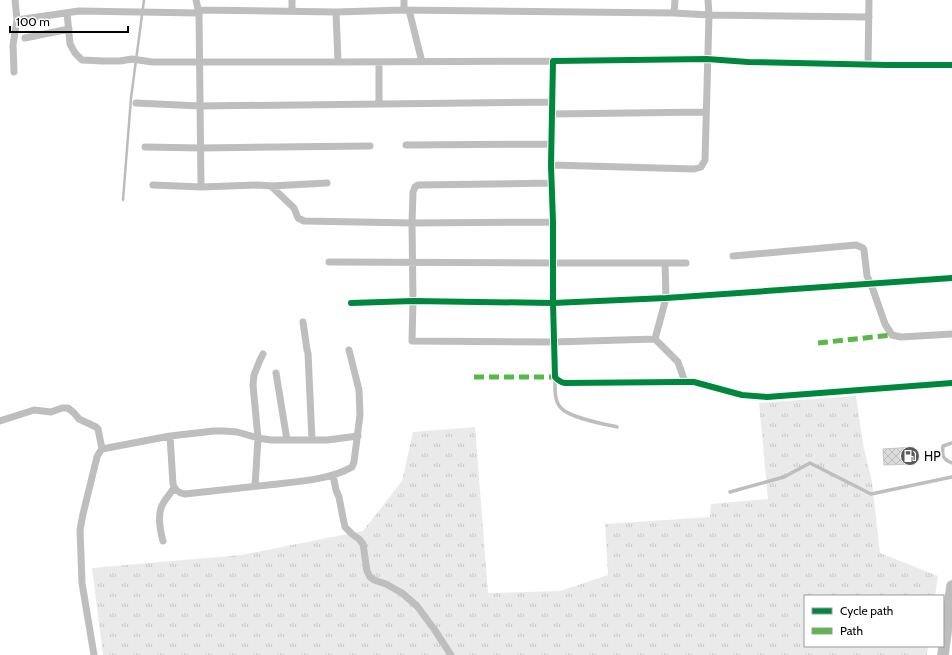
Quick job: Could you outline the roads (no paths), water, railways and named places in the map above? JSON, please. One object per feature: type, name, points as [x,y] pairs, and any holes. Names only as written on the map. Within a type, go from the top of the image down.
[{"type":"main road","points":[[943,655],[952,586]]},
{"type":"main road","points":[[950,655],[952,643]]},
{"type":"street","points":[[14,72],[13,45],[17,20],[15,0]]},
{"type":"street","points":[[196,0],[198,12],[201,187]]},
{"type":"street","points":[[292,0],[292,11]]},
{"type":"street","points":[[404,0],[422,62]]},
{"type":"street","points":[[674,12],[675,0]]},
{"type":"street","points":[[551,165],[694,169],[701,167],[704,160],[708,59],[708,0]]},
{"type":"street","points":[[868,65],[869,0]]},
{"type":"street","points":[[17,20],[79,11],[336,12],[407,10],[674,12],[709,15],[869,17]]},
{"type":"street","points":[[336,12],[338,62]]},
{"type":"street","points":[[67,13],[70,44],[75,53],[82,60],[120,61],[136,59],[152,62],[422,62],[708,59],[748,62],[868,65],[952,65]]},
{"type":"street","points":[[24,38],[69,29]]},
{"type":"street","points":[[553,61],[551,165],[553,222],[552,303],[555,377],[557,380],[565,384],[694,382],[742,395],[767,397],[952,383]]},
{"type":"street","points":[[379,62],[379,104]]},
{"type":"street","points":[[136,103],[200,106],[552,102]]},
{"type":"street","points":[[552,114],[706,112]]},
{"type":"street","points":[[406,145],[552,144]]},
{"type":"street","points":[[145,147],[201,148],[370,146]]},
{"type":"street","points":[[153,185],[201,187],[271,186],[327,183]]},
{"type":"street","points":[[552,183],[418,185],[415,187],[412,192],[412,341],[554,342],[655,339],[678,362],[685,382]]},
{"type":"street","points":[[271,186],[294,208],[298,218],[304,221],[412,223],[553,222]]},
{"type":"street","points":[[732,256],[856,245],[864,250],[868,280],[871,284],[885,324],[892,335],[901,337],[952,334]]},
{"type":"street","points":[[329,262],[686,263]]},
{"type":"street","points":[[655,339],[666,298],[665,263]]},
{"type":"street","points":[[351,303],[413,301],[552,303],[666,298],[952,278]]},
{"type":"street","points":[[304,322],[308,353],[312,440]]},
{"type":"street","points":[[170,436],[173,484],[174,488],[179,493],[185,494],[306,481],[333,475],[346,470],[352,467],[354,462],[360,415],[359,390],[349,350]]},
{"type":"street","points":[[255,486],[258,438],[253,385],[254,375],[263,354]]},
{"type":"street","points":[[276,373],[288,440]]},
{"type":"street","points":[[0,421],[34,410],[50,412],[62,408],[68,408],[79,419],[98,429],[102,449]]},
{"type":"street","points":[[94,655],[82,583],[80,530],[97,456],[102,449],[170,436],[224,431],[237,432],[258,438],[288,440],[327,440],[358,436]]},
{"type":"street","points":[[333,475],[345,527],[360,539],[363,544],[367,571],[370,576],[374,580],[402,593],[417,606],[451,655]]},
{"type":"street","points":[[163,541],[160,528],[161,508],[174,488]]},
{"type":"lane","points":[[555,377],[556,398],[561,408],[570,414],[617,427]]},
{"type":"lane","points":[[952,443],[943,446],[942,454],[945,460],[952,463]]},
{"type":"lane","points":[[730,492],[784,476],[810,463],[871,494],[952,477]]},
{"type":"waterway","points":[[123,200],[131,98],[144,0]]},
{"type":"place","name":"HP","points":[[910,456]]}]
